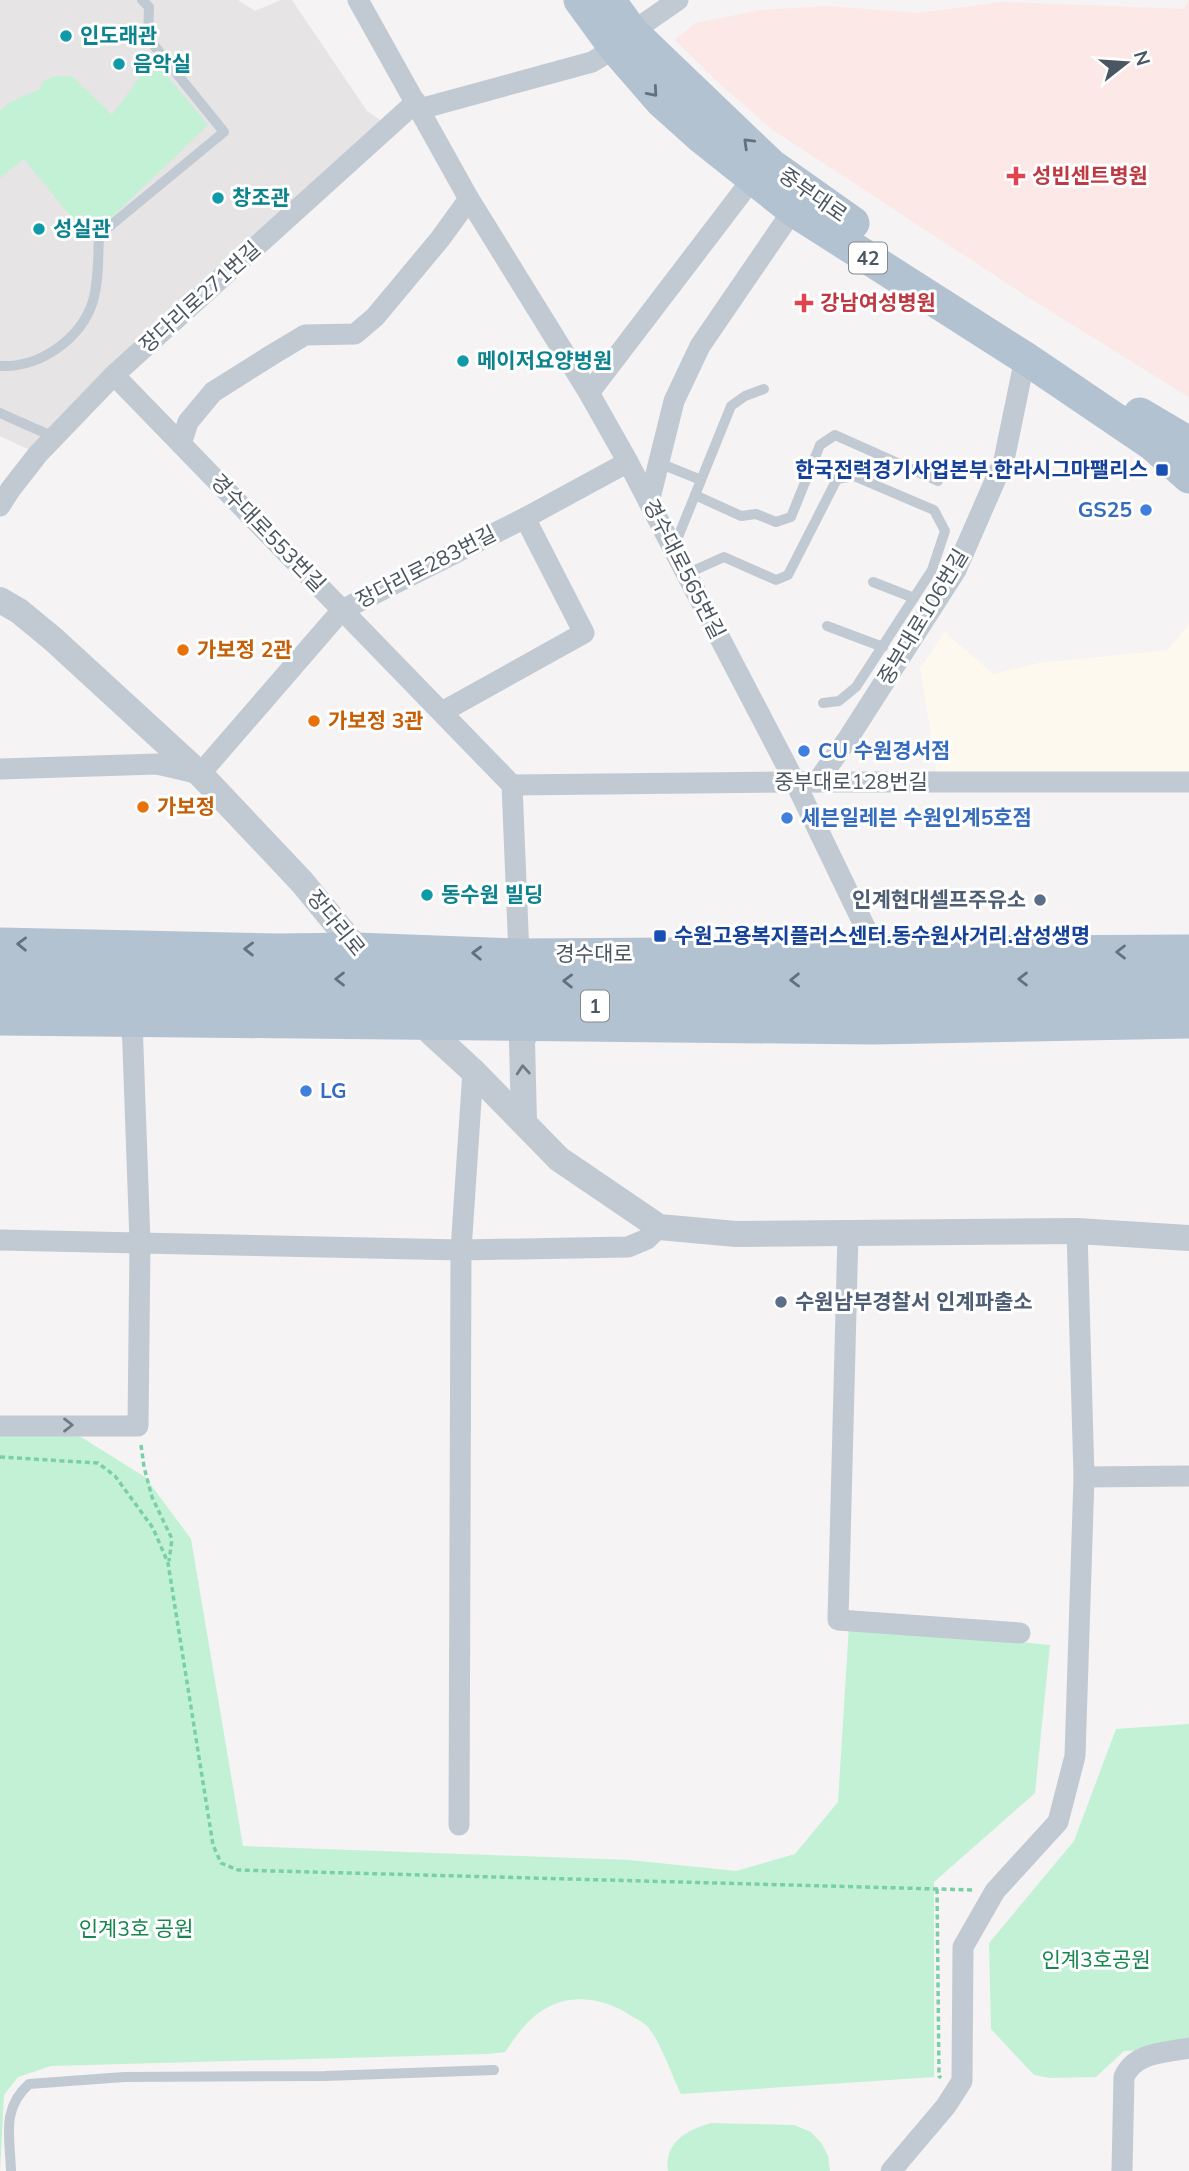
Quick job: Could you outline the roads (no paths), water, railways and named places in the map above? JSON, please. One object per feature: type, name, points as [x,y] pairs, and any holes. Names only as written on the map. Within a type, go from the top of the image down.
[{"type":"main road","name":"중부대로","points":[[580,0],[771,165],[917,269],[1077,376],[1189,443]]},
{"type":"main road","name":"중부대로","points":[[609,0],[624,40],[661,101],[753,178],[793,210],[1025,358],[1152,444],[1189,477]]},
{"type":"main road","name":"경수대로","points":[[0,944],[356,949],[519,955],[1189,951]]},
{"type":"main road","name":"1","points":[[0,973],[154,978],[644,982],[1189,979]]},
{"type":"main road","name":"1","points":[[0,999],[899,1008],[1189,1002]]},
{"type":"main road","points":[[0,1019],[873,1028],[1189,1022]]},
{"type":"street","name":"경수대로565번길","points":[[358,0],[469,199],[589,393],[674,547],[795,782],[877,952]]},
{"type":"street","points":[[418,106],[592,62],[678,0]]},
{"type":"street","name":"장다리로271번길","points":[[0,506],[38,454],[114,375],[418,106]]},
{"type":"street","name":"중부대로","points":[[589,393],[753,178]]},
{"type":"street","points":[[181,444],[188,422],[212,393],[305,335],[355,334],[375,317],[440,239],[469,199]]},
{"type":"street","name":"중부대로","points":[[649,502],[674,401],[700,346],[793,210]]},
{"type":"street","name":"중부대로106번길","points":[[817,782],[956,570],[1003,460],[1025,358]]},
{"type":"street","name":"경수대로553번길","points":[[114,375],[512,785]]},
{"type":"street","name":"장다리로283번길","points":[[200,774],[342,610],[628,463]]},
{"type":"street","points":[[442,712],[584,632],[525,518]]},
{"type":"street","name":"장다리로","points":[[0,600],[19,611],[53,639],[200,774],[302,882],[418,1022],[473,1071],[559,1159],[659,1227]]},
{"type":"street","points":[[0,769],[157,764],[200,774]]},
{"type":"street","name":"중부대로128번길","points":[[512,785],[1189,782]]},
{"type":"street","points":[[512,785],[519,955]]},
{"type":"street","points":[[0,1426],[138,1426],[140,1242],[132,1020]]},
{"type":"street","points":[[524,1122],[522,1041],[526,1031],[536,1024]]},
{"type":"street","points":[[459,1825],[461,1250],[473,1071]]},
{"type":"street","points":[[0,1240],[461,1250],[628,1247],[647,1239],[659,1227],[736,1234],[1077,1231],[1189,1238]]},
{"type":"street","points":[[891,2171],[946,2106],[962,2081],[963,1947],[995,1892],[1058,1822],[1075,1756],[1084,1477],[1077,1231]]},
{"type":"street","points":[[848,1233],[838,1620],[1020,1633]]},
{"type":"street","points":[[1084,1477],[1189,1476]]},
{"type":"street","points":[[1122,2171],[1124,2077],[1129,2067],[1139,2058],[1189,2048]]},
{"type":"lane","points":[[0,366],[12,367],[44,357],[62,345],[86,316],[93,301],[98,276],[99,235],[224,132],[148,38],[149,7],[142,0]]},
{"type":"lane","points":[[674,547],[731,406],[745,396],[764,389]]},
{"type":"lane","points":[[0,413],[54,437]]},
{"type":"lane","points":[[695,495],[741,516],[757,514],[776,522],[791,517],[820,445],[835,435],[938,481]]},
{"type":"lane","points":[[659,463],[701,480]]},
{"type":"lane","points":[[687,574],[724,557],[776,580],[788,575],[838,479],[854,475],[934,510],[945,531],[932,570],[856,687],[839,701],[823,704]]},
{"type":"lane","points":[[873,582],[914,598]]},
{"type":"lane","points":[[827,626],[883,647]]},
{"type":"lane","points":[[11,2171],[9,2113],[17,2094],[29,2084],[124,2077],[325,2076],[494,2070]]},
{"type":"place","name":"인도래관","points":[[66,36]]},
{"type":"place","name":"음악실","points":[[119,64]]},
{"type":"place","name":"성빈센트병원","points":[[1016,176]]},
{"type":"place","name":"창조관","points":[[218,198]]},
{"type":"place","name":"성실관","points":[[39,229]]},
{"type":"place","name":"강남여성병원","points":[[804,303]]},
{"type":"place","name":"메이저요양벙원","points":[[463,361]]},
{"type":"place","name":"한국전력경기사업본부.한라시그마팰리스","points":[[1162,470]]},
{"type":"place","name":"GS25","points":[[1146,510]]},
{"type":"place","name":"가보정 2관","points":[[183,650]]},
{"type":"place","name":"가보정 3관","points":[[314,721]]},
{"type":"place","name":"CU 수원경서점","points":[[804,751]]},
{"type":"place","name":"가보정","points":[[143,807]]},
{"type":"place","name":"세븐일레븐 수원인계5호점","points":[[787,818]]},
{"type":"place","name":"동수원 빌딩","points":[[427,895]]},
{"type":"place","name":"인계현대셀프주유소","points":[[1040,900]]},
{"type":"place","name":"수원고용복지플러스센터.동수원사거리.삼성생명","points":[[660,936]]},
{"type":"place","name":"LG","points":[[306,1091]]},
{"type":"place","name":"수원남부경찰서 인계파출소","points":[[781,1302]]},
{"type":"park label","name":"인계3호 공원","points":[[136,1929]]},
{"type":"park label","name":"인계3호공원","points":[[1096,1960]]}]
